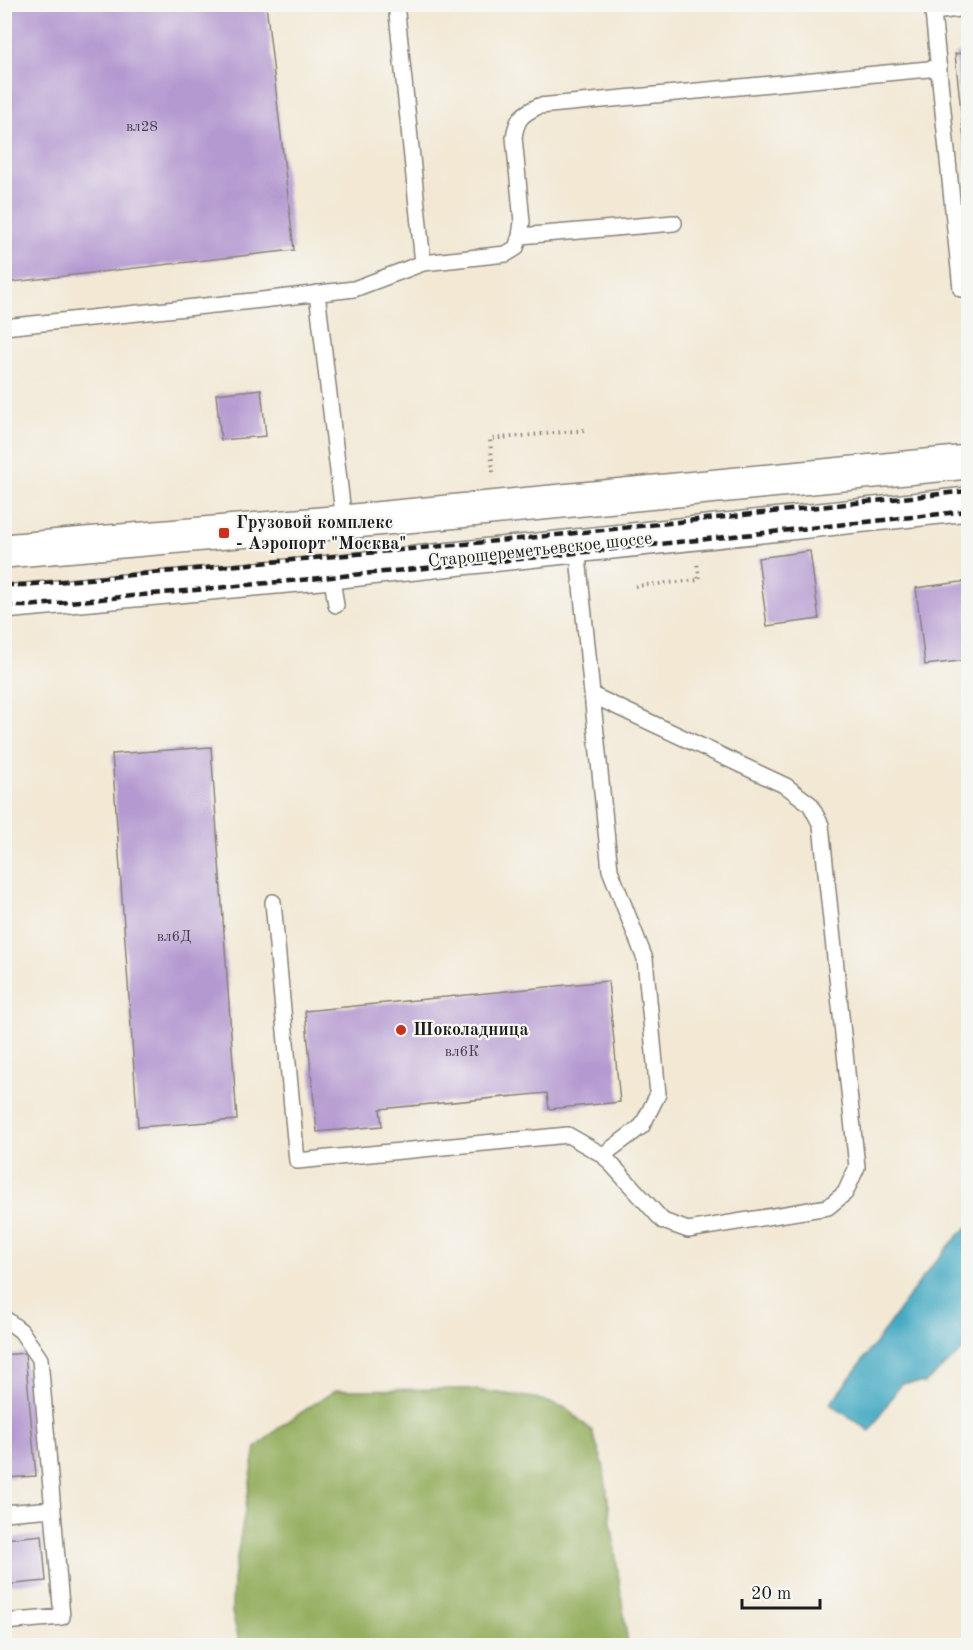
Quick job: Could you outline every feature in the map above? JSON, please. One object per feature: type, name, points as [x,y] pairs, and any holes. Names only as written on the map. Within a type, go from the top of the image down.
[{"type":"main road","points":[[4,551],[344,522],[969,462]]},
{"type":"main road","name":"Старошереметьевское шоссе","points":[[4,602],[331,572],[969,504]]},
{"type":"lane","points":[[396,4],[423,263]]},
{"type":"lane","points":[[961,289],[933,12],[969,8]]},
{"type":"lane","points":[[4,327],[354,289],[423,263],[506,254],[516,248],[522,222],[514,137],[516,124],[524,113],[539,106],[939,68]]},
{"type":"lane","points":[[520,236],[674,223]]},
{"type":"lane","points":[[317,293],[344,522]]},
{"type":"lane","points":[[577,547],[610,870],[645,959],[658,1094],[642,1126],[603,1155]]},
{"type":"lane","points":[[331,572],[336,605]]},
{"type":"lane","points":[[273,902],[297,1161],[568,1135],[603,1155],[663,1221],[688,1230],[828,1207],[845,1193],[857,1167],[821,825],[810,804],[786,786],[592,695]]},
{"type":"lane","points":[[4,1318],[21,1331],[40,1359],[62,1617],[4,1622]]},
{"type":"lane","points":[[4,1513],[53,1509]]},
{"type":"path","points":[[493,472],[490,439],[586,430]]},
{"type":"path","points":[[635,586],[686,581]]},
{"type":"green space","points":[[469,1389],[535,1398],[566,1408],[592,1431],[603,1464],[628,1645],[240,1645],[232,1612],[233,1580],[256,1448],[282,1425],[336,1390]]},
{"type":"water","points":[[968,1226],[968,1346],[925,1383],[901,1383],[870,1431],[830,1404],[920,1281]]},
{"type":"building","points":[[4,4],[266,4],[294,250],[4,283]]},
{"type":"building","points":[[968,52],[968,169],[967,169],[955,54]]},
{"type":"building","points":[[261,389],[266,436],[221,440],[216,394]]},
{"type":"building","points":[[810,551],[819,619],[767,626],[758,558]]},
{"type":"building","points":[[968,581],[968,660],[925,665],[916,588]]},
{"type":"building","points":[[211,747],[237,1120],[138,1127],[112,754]]},
{"type":"building","points":[[608,981],[620,1102],[549,1109],[547,1093],[380,1109],[382,1126],[317,1132],[305,1011]]},
{"type":"building","points":[[25,1353],[36,1476],[4,1478],[4,1355]]},
{"type":"building","points":[[42,1535],[46,1581],[4,1585],[4,1539]]},
{"type":"railway","points":[[4,585],[519,539],[968,491]]},
{"type":"railway","points":[[4,606],[27,606],[520,559],[968,511]]},
{"type":"place","name":"Грузовой комплекс - Аэропорт \"Москва\"","points":[[224,533]]},
{"type":"place","name":"Шоколадница","points":[[401,1030]]}]
